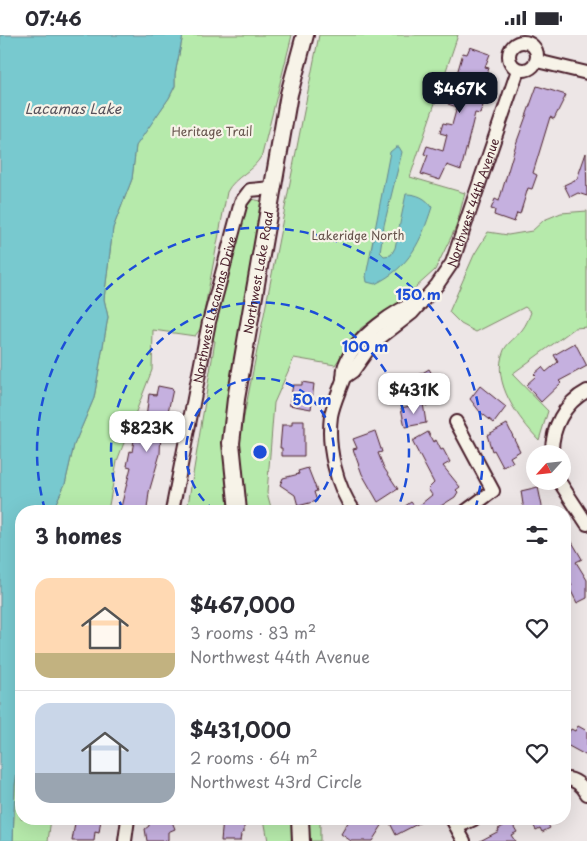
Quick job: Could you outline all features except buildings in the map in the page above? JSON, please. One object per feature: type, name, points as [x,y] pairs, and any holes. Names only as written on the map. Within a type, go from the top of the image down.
[{"type":"main road","name":"Northwest Lake Road","points":[[237,505],[231,443],[236,399],[289,94],[304,35]]},
{"type":"main road","points":[[300,825],[301,841]]},
{"type":"street","points":[[529,39],[536,50],[537,61],[528,70],[518,70],[510,62],[510,51],[517,43],[529,39]]},
{"type":"street","points":[[537,61],[587,73]]},
{"type":"street","name":"Northwest 44th Avenue","points":[[351,505],[338,479],[331,437],[331,416],[344,378],[345,365],[367,335],[403,306],[422,300],[437,285],[458,250],[518,70]]},
{"type":"street","name":"Northwest Lacamas Drive","points":[[173,505],[209,322],[241,202],[250,191],[272,188]]},
{"type":"street","points":[[553,445],[554,432],[562,415],[574,400],[587,391]]},
{"type":"street","points":[[456,422],[493,491],[474,505]]},
{"type":"street","points":[[565,490],[587,524]]},
{"type":"street","points":[[571,780],[584,787],[587,794]]},
{"type":"street","points":[[125,841],[127,825]]},
{"type":"street","points":[[456,825],[464,841]]},
{"type":"green space","name":"Heritage Trail","points":[[183,35],[292,35],[262,155],[254,166],[235,182],[227,192],[201,328],[195,336],[153,330],[152,370],[117,461],[109,505],[55,505],[65,484],[74,445],[94,398],[108,317],[104,299],[113,228],[132,179],[136,145],[169,98],[175,86],[175,74]]},
{"type":"green space","name":"Lakeridge North","points":[[319,35],[458,35],[410,177],[465,193],[456,227],[435,270],[395,306],[361,328],[335,365],[294,358],[274,403],[267,493],[270,505],[244,505],[238,447]]},
{"type":"green space","points":[[247,198],[261,201],[263,209],[241,343],[233,505],[188,505],[215,341],[207,339]]},
{"type":"green space","points":[[587,211],[587,327],[575,328],[512,374],[548,411],[539,440],[515,411],[504,387],[501,375],[501,362],[504,350],[520,333],[531,312],[525,307],[476,332],[461,324],[449,312],[474,255],[488,232],[508,235],[532,231],[544,220],[561,213]]},
{"type":"green space","points":[[15,785],[15,825],[50,825],[48,841],[13,841]]},
{"type":"green space","points":[[265,825],[296,825],[297,841],[268,841]]},
{"type":"green space","points":[[305,825],[320,825],[320,841],[306,841]]},
{"type":"water","name":"Lacamas Lake","points":[[0,35],[183,35],[175,74],[175,86],[169,98],[136,146],[132,179],[113,228],[104,299],[108,317],[94,398],[74,445],[65,484],[55,505],[15,505],[15,785],[13,841],[0,841]]},
{"type":"water","points":[[399,147],[402,152],[384,225],[380,252],[384,256],[391,255],[395,248],[406,194],[421,197],[432,207],[418,242],[406,261],[397,270],[375,284],[367,282],[366,276],[390,152]]}]
